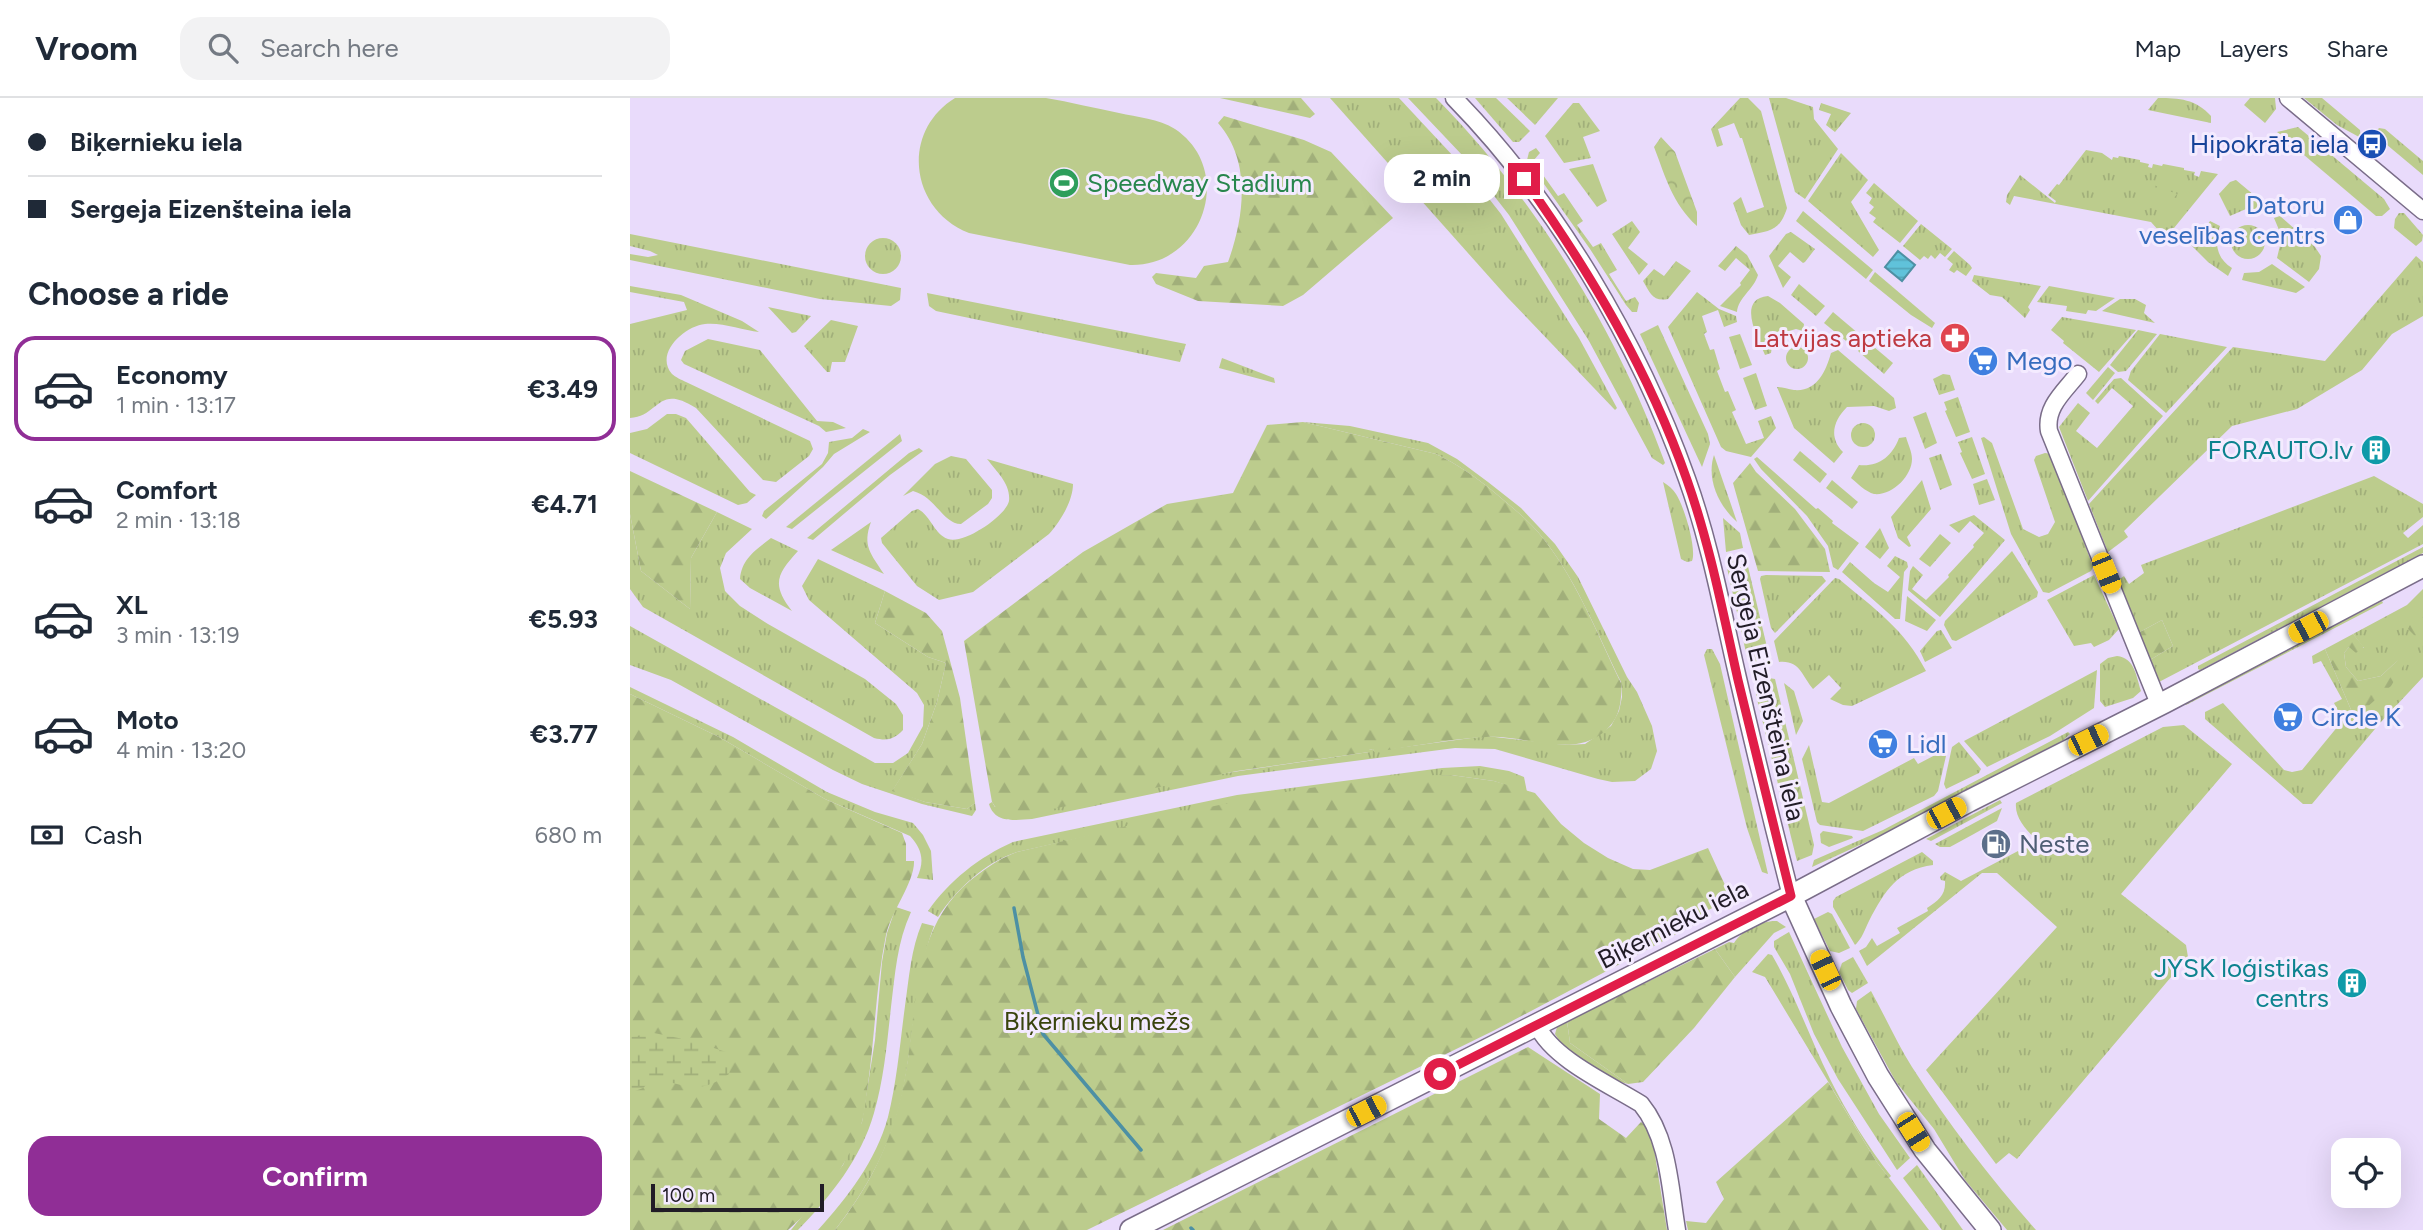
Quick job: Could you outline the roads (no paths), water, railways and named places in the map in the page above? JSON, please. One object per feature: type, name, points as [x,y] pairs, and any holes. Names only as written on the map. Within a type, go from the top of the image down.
[{"type":"main road","name":"Biķernieku iela","points":[[1131,1230],[1791,896],[2423,566]]},
{"type":"main road","points":[[1791,896],[1841,1006],[1878,1076],[1925,1150],[1990,1230]]},
{"type":"street","name":"Sergeja Eizenšteina iela","points":[[1454,98],[1509,158],[1585,268],[1623,333],[1665,422],[1688,481],[1711,559],[1791,896]]},
{"type":"street","points":[[2288,98],[2423,211]]},
{"type":"street","points":[[2078,374],[2049,410],[2049,431],[2160,704]]},
{"type":"street","points":[[1537,1025],[1546,1040],[1560,1054],[1641,1104],[1648,1113],[1655,1124],[1662,1149],[1676,1230]]},
{"type":"water","points":[[1898,251],[1915,265],[1902,281],[1885,267]]},
{"type":"waterway","points":[[1014,908],[1023,957],[1043,1034],[1141,1150]]},
{"type":"place","name":"Hipokrāta iela","points":[[2372,144]]},
{"type":"place","name":"Speedway Stadium","points":[[1064,183]]},
{"type":"place","name":"Datoru veselības centrs","points":[[2348,220]]},
{"type":"place","name":"Latvijas aptieka","points":[[1955,338]]},
{"type":"place","name":"Mego","points":[[1983,361]]},
{"type":"place","name":"FORAUTO.lv","points":[[2376,450]]},
{"type":"place","name":"Circle K","points":[[2288,717]]},
{"type":"place","name":"Lidl","points":[[1883,744]]},
{"type":"place","name":"Neste","points":[[1996,844]]},
{"type":"place","name":"JYSK loģistikas centrs","points":[[2352,983]]},
{"type":"park label","name":"Biķernieku mežs","points":[[1097,1021]]}]
